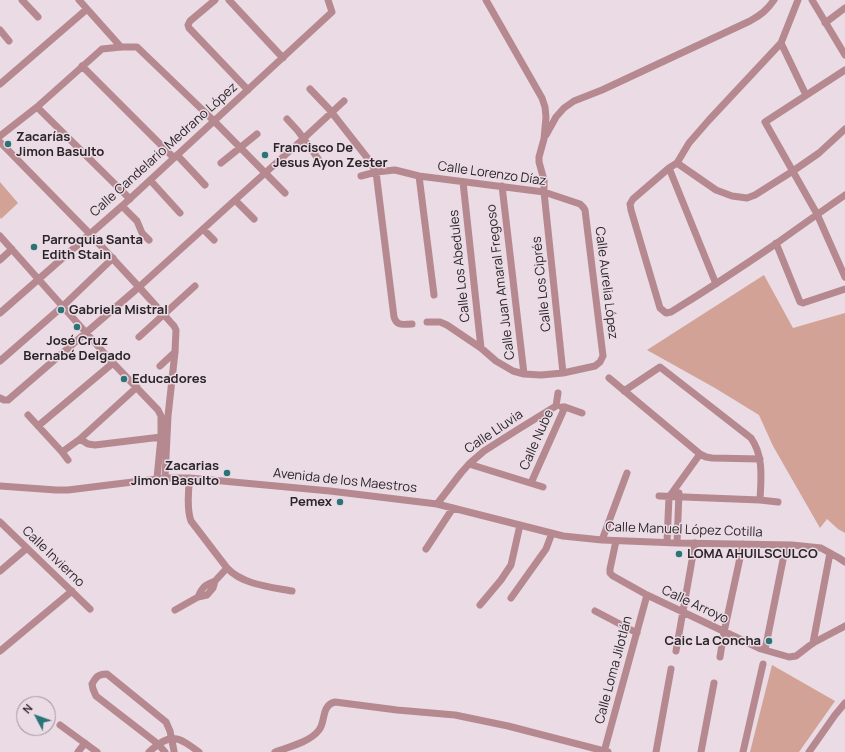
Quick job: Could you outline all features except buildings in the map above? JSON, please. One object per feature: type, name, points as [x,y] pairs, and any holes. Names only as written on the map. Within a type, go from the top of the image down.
[{"type":"street","points":[[22,0],[38,17]]},
{"type":"street","points":[[79,0],[121,46]]},
{"type":"street","points":[[215,0],[190,21],[188,24],[189,28],[248,90]]},
{"type":"street","points":[[229,0],[283,58]]},
{"type":"street","name":"Calle Candelario Medrano López","points":[[0,313],[130,199],[332,12],[328,0]]},
{"type":"street","points":[[486,0],[542,98],[546,117],[544,139]]},
{"type":"street","points":[[544,139],[556,117],[564,108],[574,101],[602,90],[750,21],[769,8],[774,0]]},
{"type":"street","points":[[798,0],[781,42],[689,143],[677,163],[633,199],[630,204],[660,308],[666,313],[671,312],[716,284],[845,195]]},
{"type":"street","points":[[812,0],[845,55]]},
{"type":"street","points":[[826,23],[845,8]]},
{"type":"street","points":[[0,84],[86,9]]},
{"type":"street","points":[[0,30],[9,41]]},
{"type":"street","points":[[781,42],[806,94]]},
{"type":"street","points":[[0,136],[37,107],[102,49],[121,46],[137,47],[214,121],[285,193]]},
{"type":"street","points":[[82,66],[206,185]]},
{"type":"street","points":[[845,70],[764,122],[817,214],[845,277]]},
{"type":"street","points":[[310,89],[326,105],[369,160],[376,172],[394,317],[398,324],[412,324]]},
{"type":"street","points":[[2,399],[8,400],[140,287],[344,101]]},
{"type":"street","points":[[37,107],[130,199]]},
{"type":"street","points":[[287,119],[298,131],[319,160]]},
{"type":"street","points":[[677,163],[716,190],[732,196],[747,198],[755,196],[819,153],[845,129]]},
{"type":"street","points":[[221,163],[257,134]]},
{"type":"street","name":"Calle Los Ciprés","points":[[544,139],[539,162],[544,180],[563,373]]},
{"type":"street","points":[[0,142],[113,258],[164,314],[176,330],[175,352],[161,437],[161,478]]},
{"type":"street","points":[[669,168],[716,284]]},
{"type":"street","name":"Calle Lorenzo Díaz","points":[[361,176],[376,172],[395,170],[419,176],[544,192],[580,204],[583,207]]},
{"type":"street","points":[[419,176],[434,295]]},
{"type":"street","points":[[150,180],[180,213]]},
{"type":"street","name":"Calle Los Abedules","points":[[463,182],[481,348]]},
{"type":"street","name":"Calle Juan Amaral Fregoso","points":[[502,186],[524,374]]},
{"type":"street","points":[[234,200],[254,219]]},
{"type":"street","points":[[122,206],[136,220],[142,233],[149,240]]},
{"type":"street","name":"Calle Aurelia López","points":[[563,373],[596,366],[603,356],[586,217],[583,207]]},
{"type":"street","points":[[203,229],[214,240]]},
{"type":"street","points":[[0,236],[113,363],[164,416],[161,478]]},
{"type":"street","points":[[776,243],[800,302],[803,303],[845,289]]},
{"type":"street","points":[[0,260],[12,249]]},
{"type":"street","points":[[0,361],[113,258]]},
{"type":"street","points":[[139,337],[195,286]]},
{"type":"street","points":[[427,322],[440,322],[447,325],[481,348],[496,361],[513,371],[524,374],[541,375],[563,373]]},
{"type":"street","points":[[160,366],[175,352]]},
{"type":"street","points":[[38,426],[113,363]]},
{"type":"street","points":[[624,391],[658,368],[661,368],[751,438],[760,459],[760,500]]},
{"type":"street","points":[[609,378],[700,454],[712,458],[760,459]]},
{"type":"street","points":[[62,452],[80,439],[137,387]]},
{"type":"street","points":[[558,393],[556,406],[565,407],[582,413]]},
{"type":"street","name":"Calle Lluvia","points":[[437,504],[461,473],[484,451],[556,406]]},
{"type":"street","name":"Calle Nube","points":[[530,483],[565,407]]},
{"type":"street","points":[[28,415],[68,460]]},
{"type":"street","points":[[80,439],[88,444],[95,444],[161,437]]},
{"type":"street","points":[[667,542],[669,497],[700,454]]},
{"type":"street","points":[[469,464],[542,487]]},
{"type":"street","points":[[602,540],[626,473]]},
{"type":"street","name":"Avenida de los Maestros","points":[[0,486],[68,490],[161,478],[190,478],[330,491],[437,504],[520,525]]},
{"type":"street","points":[[190,478],[189,513],[191,521],[227,568],[233,574],[256,584],[292,591]]},
{"type":"street","points":[[677,543],[680,483]]},
{"type":"street","points":[[659,496],[778,502]]},
{"type":"street","points":[[426,549],[452,508]]},
{"type":"street","name":"Calle Invierno","points":[[0,522],[90,609]]},
{"type":"street","points":[[480,605],[501,580],[511,565],[520,525]]},
{"type":"street","name":"Calle Manuel López Cotilla","points":[[520,525],[563,536],[602,540],[786,545],[821,548],[845,562]]},
{"type":"street","points":[[511,598],[546,549],[552,533]]},
{"type":"street","name":"Calle Arroyo","points":[[616,541],[610,569],[610,573],[613,576],[647,595],[761,649],[789,657],[796,656],[813,644],[845,626]]},
{"type":"street","points":[[676,651],[695,543]]},
{"type":"street","points":[[720,656],[743,544]]},
{"type":"street","points":[[765,650],[786,545]]},
{"type":"street","points":[[0,571],[27,548]]},
{"type":"street","points":[[813,644],[830,553]]},
{"type":"street","points":[[175,610],[198,597],[207,595],[213,588],[215,581],[227,568]]},
{"type":"street","points":[[0,651],[72,591]]},
{"type":"street","name":"Calle Loma Jilotlán","points":[[606,752],[647,595]]},
{"type":"street","points":[[595,611],[637,633]]},
{"type":"street","points":[[743,752],[763,664]]},
{"type":"street","points":[[656,752],[671,669]]},
{"type":"street","points":[[101,674],[107,674],[166,722],[170,731],[175,752],[166,752],[158,744],[96,696],[92,684],[95,678],[101,674]]},
{"type":"street","points":[[701,752],[714,683]]},
{"type":"street","points":[[275,752],[311,738],[320,729],[325,710],[328,705],[335,702],[397,710],[455,715],[508,726],[606,752]]},
{"type":"street","points":[[809,752],[845,703]]},
{"type":"street","points":[[60,725],[97,752]]},
{"type":"street","points":[[149,752],[158,744],[171,738],[178,738],[199,752]]},
{"type":"street","points":[[78,752],[85,743]]},
{"type":"shaded area","points":[[0,182],[18,203],[1,219],[0,217]]},
{"type":"shaded area","points":[[764,275],[793,328],[845,313],[845,533],[827,519],[820,528],[773,446],[759,415],[715,388],[647,350]]},
{"type":"shaded area","points":[[772,665],[835,701],[799,752],[750,752]]},
{"type":"place","name":"Zacarías Jimon Basulto","points":[[8,144]]},
{"type":"place","name":"Francisco De Jesus Ayon Zester","points":[[265,155]]},
{"type":"place","name":"Parroquia Santa Edith Stain","points":[[34,247]]},
{"type":"place","name":"Gabriela Mistral","points":[[61,310]]},
{"type":"place","name":"José Cruz Bernabé Delgado","points":[[77,327]]},
{"type":"place","name":"Educadores","points":[[124,379]]},
{"type":"place","name":"Zacarias Jimon Basulto","points":[[227,473]]},
{"type":"place","name":"Pemex","points":[[340,502]]},
{"type":"place","name":"LOMA AHUILSCULCO","points":[[679,554]]},
{"type":"place","name":"Caic La Concha","points":[[769,641]]}]
